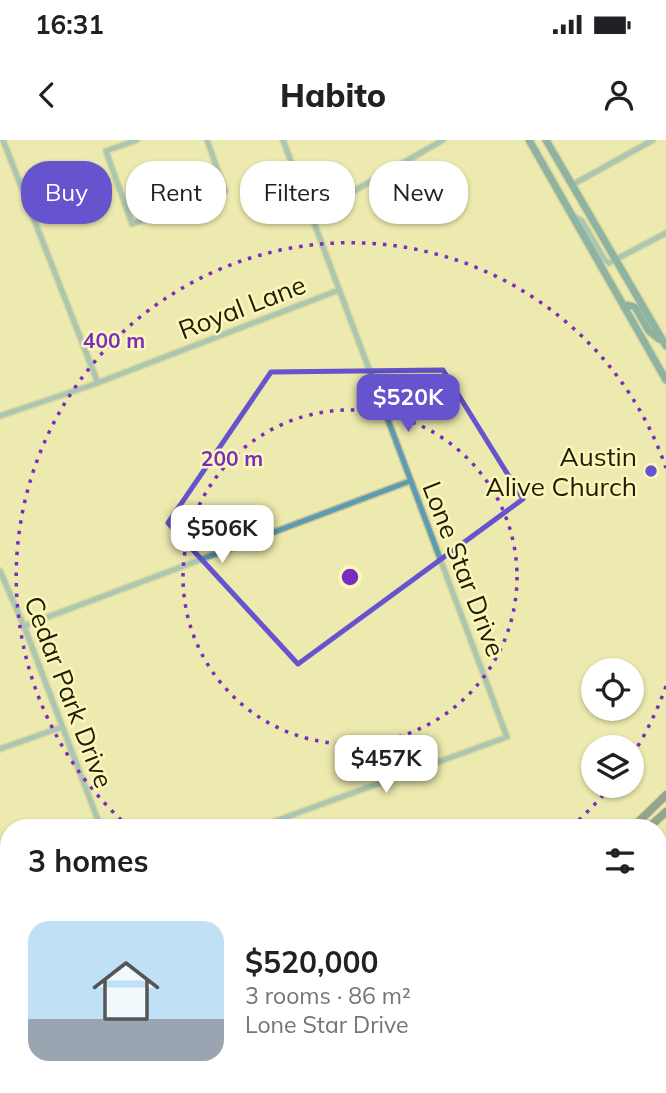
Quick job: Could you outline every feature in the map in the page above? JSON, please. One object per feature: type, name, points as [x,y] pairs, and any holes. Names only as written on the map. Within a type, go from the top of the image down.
[{"type":"main road","points":[[529,140],[666,380]]},
{"type":"main road","points":[[545,140],[665,345]]},
{"type":"main road","points":[[624,307],[635,307],[649,331],[665,345]]},
{"type":"main road","points":[[642,819],[666,795]]},
{"type":"street","points":[[3,140],[98,383]]},
{"type":"street","points":[[137,140],[106,151],[132,224],[225,191],[207,140]]},
{"type":"street","name":"Lone Star Drive","points":[[283,140],[291,161]]},
{"type":"street","points":[[355,190],[443,140]]},
{"type":"street","points":[[572,185],[653,140]]},
{"type":"street","points":[[573,217],[582,221],[609,263],[666,233]]},
{"type":"street","name":"Lone Star Drive","points":[[281,819],[507,737],[315,224]]},
{"type":"street","name":"Royal Lane","points":[[1,414],[98,383],[339,290]]},
{"type":"street","points":[[24,626],[410,481]]},
{"type":"street","name":"Cedar Park Drive","points":[[0,571],[24,626],[98,819]]},
{"type":"street","points":[[0,749],[62,727]]},
{"type":"highlighted area","points":[[443,370],[523,499],[298,664],[168,523],[271,372]]},
{"type":"place","name":"Austin Alive Church","points":[[651,471]]}]
